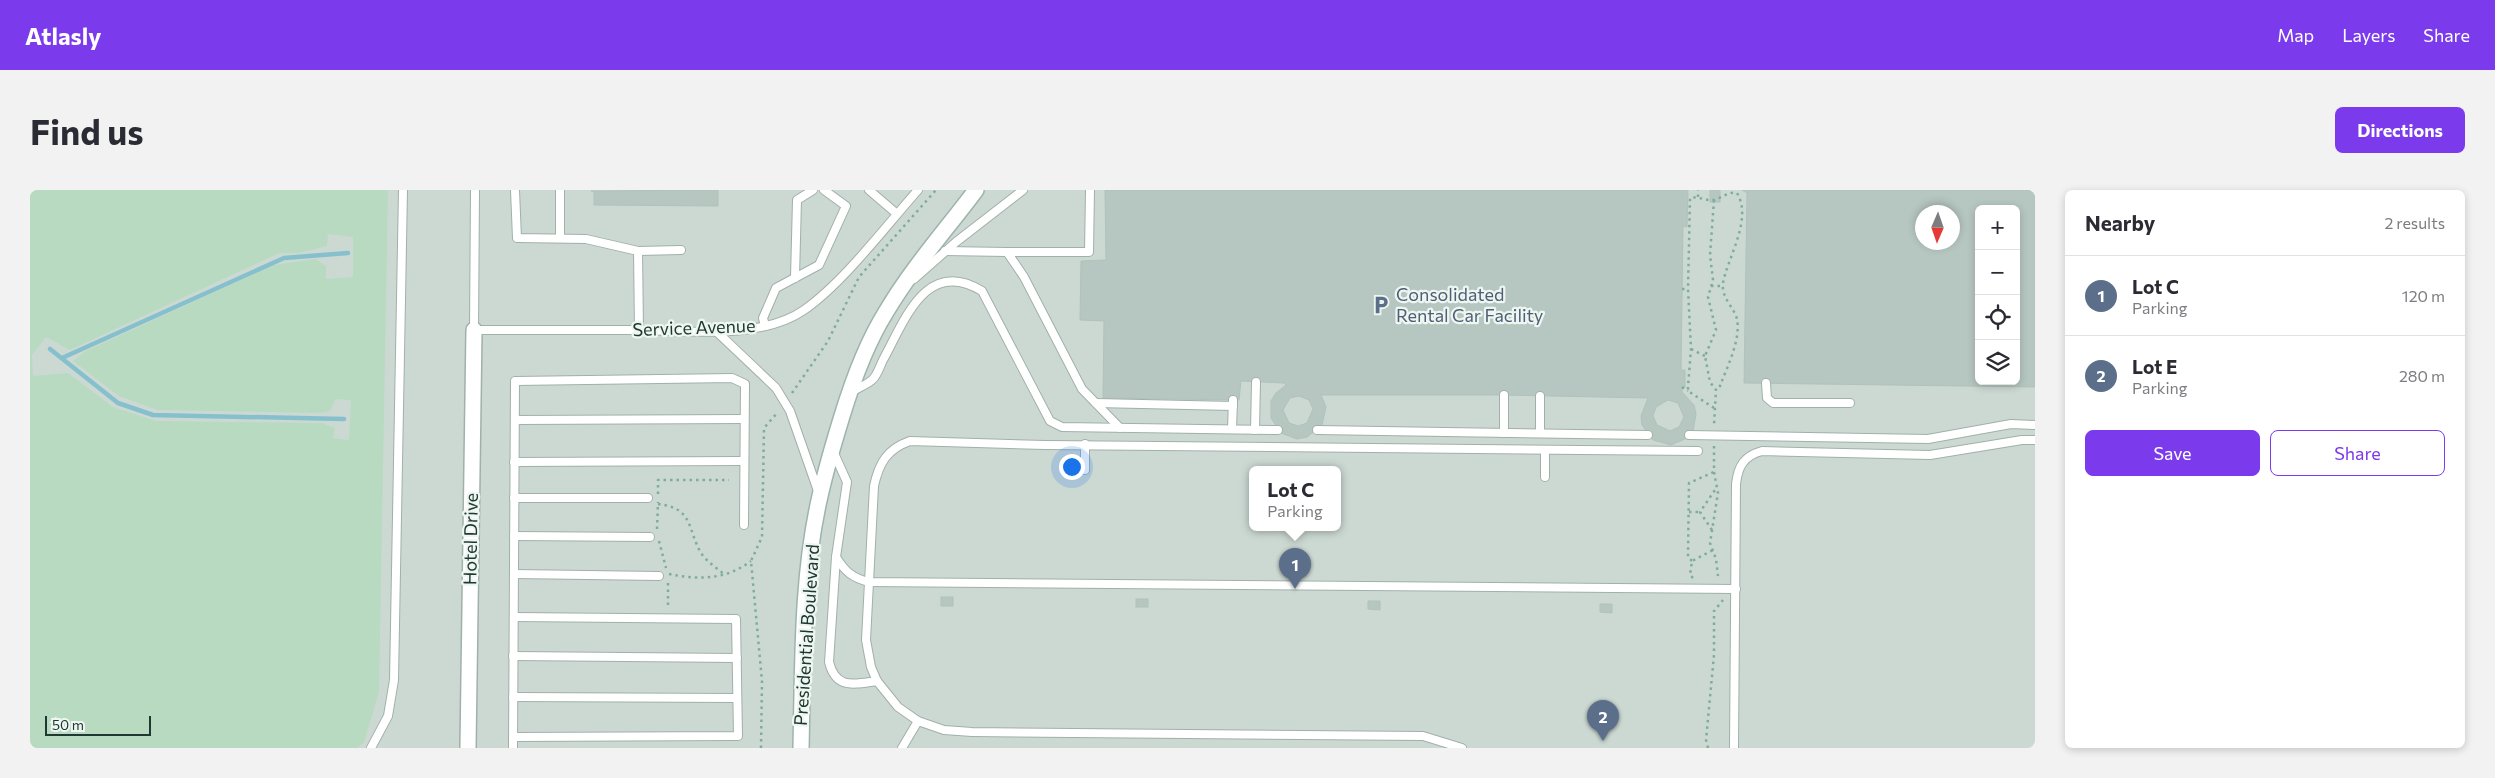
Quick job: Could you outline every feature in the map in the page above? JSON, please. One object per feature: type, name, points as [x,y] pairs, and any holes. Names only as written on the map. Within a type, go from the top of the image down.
[{"type":"main road","name":"Presidential Boulevard","points":[[801,748],[806,589],[820,497],[850,393],[866,350],[898,294],[916,266],[976,190]]},
{"type":"main road","name":"Presidential Boulevard","points":[[950,225],[984,190]]},
{"type":"main road","name":"Hotel Drive","points":[[468,748],[474,330]]},
{"type":"lane","points":[[371,748],[388,716],[394,680],[403,190]]},
{"type":"lane","points":[[474,330],[475,190]]},
{"type":"lane","points":[[516,190],[517,238],[586,238],[638,251],[681,250]]},
{"type":"lane","points":[[560,190],[560,238]]},
{"type":"lane","points":[[795,278],[797,200],[813,190]]},
{"type":"lane","points":[[765,326],[763,318],[776,288],[819,265],[846,206],[824,190]]},
{"type":"lane","points":[[869,190],[897,214]]},
{"type":"lane","name":"Service Avenue","points":[[474,330],[716,331],[765,326],[783,321],[803,311],[830,288],[918,190]]},
{"type":"lane","points":[[898,294],[945,251],[1023,190]]},
{"type":"lane","points":[[945,251],[1089,252],[1090,190]]},
{"type":"lane","points":[[638,251],[639,330]]},
{"type":"lane","points":[[1007,252],[1024,277],[1082,389],[1120,428]]},
{"type":"lane","points":[[850,393],[872,380],[916,302],[932,286],[947,281],[969,283],[982,291],[1050,420],[1062,427],[1278,430]]},
{"type":"lane","points":[[716,331],[776,388],[790,411],[820,497]]},
{"type":"lane","points":[[513,748],[515,381],[732,378],[745,384],[744,525]]},
{"type":"lane","points":[[1255,430],[1256,382]]},
{"type":"lane","points":[[1766,383],[1767,398],[1773,403],[1850,403]]},
{"type":"lane","points":[[1504,395],[1504,433]]},
{"type":"lane","points":[[1540,396],[1540,433]]},
{"type":"lane","points":[[1096,403],[1233,403],[1232,430]]},
{"type":"lane","points":[[515,420],[744,419]]},
{"type":"lane","points":[[1689,435],[1928,439],[2011,424],[2035,425]]},
{"type":"lane","points":[[1317,430],[1648,435]]},
{"type":"lane","points":[[1734,748],[1737,478],[1741,463],[1751,454],[1762,451],[1930,455],[2022,440],[2035,440]]},
{"type":"lane","points":[[1462,748],[1423,736],[972,732],[944,730],[918,721],[898,707],[877,681],[871,667],[866,640],[874,486],[878,468],[891,450],[910,441],[1698,452]]},
{"type":"lane","points":[[1085,444],[1085,470]]},
{"type":"lane","points":[[1545,450],[1545,477]]},
{"type":"lane","points":[[832,451],[847,482],[836,557],[829,662],[832,673],[840,681],[851,684],[877,681]]},
{"type":"lane","points":[[514,462],[744,461]]},
{"type":"lane","points":[[514,498],[648,498]]},
{"type":"lane","points":[[514,536],[650,537]]},
{"type":"lane","points":[[836,557],[842,568],[853,578],[869,582],[1736,589]]},
{"type":"lane","points":[[514,574],[664,574]]},
{"type":"lane","points":[[513,737],[738,736],[736,619],[514,617]]},
{"type":"lane","points":[[513,656],[737,658]]},
{"type":"lane","points":[[513,697],[737,698]]},
{"type":"lane","points":[[902,748],[918,721]]},
{"type":"path","points":[[1698,190],[1698,197]]},
{"type":"path","points":[[1688,391],[1691,349],[1688,289],[1689,199],[1698,197],[1714,200],[1733,192],[1737,194],[1741,201],[1739,238],[1724,286],[1726,299],[1737,318],[1736,338],[1720,386],[1716,390],[1714,429]]},
{"type":"path","points":[[1714,200],[1710,255],[1713,280],[1708,297],[1716,330],[1706,356],[1710,382],[1716,390]]},
{"type":"path","points":[[1711,286],[1724,286]]},
{"type":"path","points":[[1682,289],[1688,289]]},
{"type":"path","points":[[1691,349],[1706,356]]},
{"type":"path","points":[[1682,387],[1714,408]]},
{"type":"path","points":[[1714,444],[1714,472],[1718,497],[1710,543],[1719,570],[1718,576],[1714,580]]},
{"type":"path","points":[[1696,579],[1690,575],[1692,562],[1688,557],[1689,483],[1714,472]]},
{"type":"path","points":[[668,606],[657,527],[658,480],[730,480]]},
{"type":"path","points":[[1700,512],[1717,487]]},
{"type":"path","points":[[658,504],[676,509],[687,516],[702,554],[725,574]]},
{"type":"path","points":[[1689,512],[1700,512]]},
{"type":"path","points":[[1700,512],[1712,531]]},
{"type":"path","points":[[1692,562],[1713,550]]},
{"type":"path","points":[[664,574],[694,578],[725,574],[741,568],[750,561]]},
{"type":"path","points":[[1708,748],[1706,740],[1714,655],[1714,611],[1723,599]]},
{"type":"shaded area","points":[[30,190],[2035,190],[2035,748],[30,748]]},
{"type":"green space","points":[[30,190],[388,190],[379,692],[364,742],[357,748],[30,748]],"holes":[[[328,234],[353,237],[353,277],[326,279],[326,266],[316,259],[274,265],[86,351],[73,361],[119,396],[158,410],[320,413],[330,411],[335,399],[351,400],[349,440],[333,438],[335,428],[322,423],[156,421],[113,407],[68,373],[33,376],[32,355],[46,337],[70,350],[279,253],[299,253],[327,246]]]},
{"type":"building","points":[[718,190],[718,206],[594,205],[594,191],[591,191]]},
{"type":"building","name":"Consolidated Rental Car Facility","points":[[1105,190],[1688,190],[1687,227],[1683,226],[1681,370],[1685,370],[1685,387],[1682,387],[1682,392],[1694,405],[1696,414],[1693,431],[1687,438],[1671,445],[1653,440],[1642,425],[1641,416],[1648,398],[1504,395],[1321,395],[1326,407],[1322,425],[1307,437],[1297,439],[1281,433],[1271,418],[1271,401],[1276,393],[1286,385],[1284,383],[1241,381],[1239,400],[1103,398],[1104,321],[1080,320],[1081,261],[1106,260]],"holes":[[[1299,396],[1309,400],[1313,409],[1307,423],[1298,426],[1289,423],[1283,410],[1290,398]],[[1668,400],[1678,403],[1684,417],[1679,427],[1670,431],[1657,425],[1653,416],[1656,407]]]},
{"type":"building","points":[[1710,190],[1720,190],[1720,202],[1710,202]]},
{"type":"building","points":[[1742,190],[2035,190],[2035,387],[1744,383],[1747,193]]},
{"type":"building","points":[[941,597],[953,597],[953,606],[941,606]]},
{"type":"building","points":[[1136,599],[1148,599],[1148,607],[1136,607]]},
{"type":"building","points":[[1368,601],[1380,601],[1380,610],[1368,609]]},
{"type":"building","points":[[1600,604],[1612,604],[1612,613],[1600,612]]},
{"type":"waterway","points":[[62,358],[284,258],[348,253]]},
{"type":"waterway","points":[[50,349],[118,403],[153,415],[344,419]]},
{"type":"place","name":"Consolidated Rental Car Facility","points":[[1381,305]]},
{"type":"place","name":"Lot C","points":[[1295,589]]},
{"type":"place","name":"Lot E","points":[[1603,741]]}]
